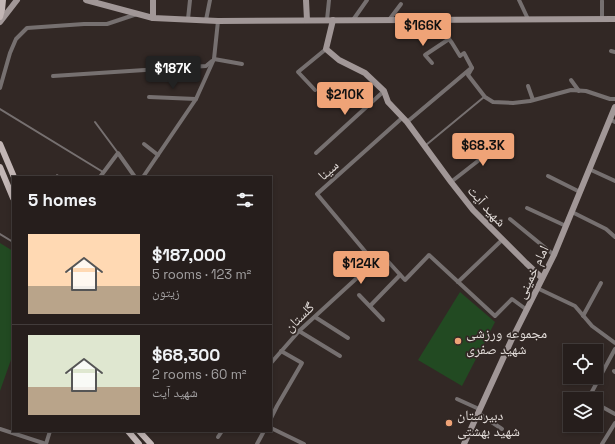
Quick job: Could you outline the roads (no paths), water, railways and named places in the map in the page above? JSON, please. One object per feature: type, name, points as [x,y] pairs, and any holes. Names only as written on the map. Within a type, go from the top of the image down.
[{"type":"main road","points":[[0,17],[3,0]]},
{"type":"main road","points":[[86,0],[108,3],[137,14],[153,18],[218,21],[615,18]]},
{"type":"main road","points":[[153,0],[153,18]]},
{"type":"main road","points":[[306,0],[307,20]]},
{"type":"main road","points":[[0,22],[15,1]]},
{"type":"main road","points":[[326,49],[330,20]]},
{"type":"main road","name":"شهید آیت","points":[[326,49],[339,60],[365,73],[384,91],[388,102],[425,146],[473,210],[542,278]]},
{"type":"main road","name":"امام خمینی","points":[[464,444],[554,255],[589,169],[612,121],[615,107]]},
{"type":"main road","points":[[0,144],[14,176]]},
{"type":"main road","points":[[0,167],[12,196]]},
{"type":"main road","points":[[129,432],[139,444]]},
{"type":"main road","points":[[140,432],[151,444]]},
{"type":"street","points":[[188,19],[190,0]]},
{"type":"street","points":[[206,20],[210,0]]},
{"type":"street","points":[[329,0],[330,20]]},
{"type":"street","points":[[353,20],[367,0]]},
{"type":"street","points":[[519,0],[528,19]]},
{"type":"street","points":[[602,1],[602,18]]},
{"type":"street","points":[[389,20],[401,4]]},
{"type":"street","points":[[0,88],[16,39],[27,28],[76,24],[107,24],[137,14]]},
{"type":"street","points":[[434,19],[460,56],[464,53],[472,68]]},
{"type":"street","points":[[144,176],[196,99],[214,59],[218,21]]},
{"type":"street","points":[[432,63],[425,55],[449,39]]},
{"type":"street","points":[[315,90],[298,72],[326,49]]},
{"type":"street","points":[[214,59],[242,64]]},
{"type":"street","points":[[53,76],[206,66],[214,59]]},
{"type":"street","points":[[472,68],[468,75],[485,97],[494,102],[513,103],[533,100],[571,90],[586,91],[610,99],[615,99]]},
{"type":"street","points":[[404,120],[472,68]]},
{"type":"street","points":[[571,80],[579,91]]},
{"type":"street","points":[[528,86],[533,100]]},
{"type":"street","points":[[316,153],[384,91]]},
{"type":"street","points":[[149,97],[196,99]]},
{"type":"street","name":"سینا","points":[[374,262],[317,194],[404,120]]},
{"type":"street","points":[[451,182],[506,139]]},
{"type":"street","points":[[144,144],[158,155]]},
{"type":"street","points":[[101,176],[118,153],[134,176]]},
{"type":"street","points":[[589,169],[615,181]]},
{"type":"street","points":[[548,176],[580,192]]},
{"type":"street","points":[[527,208],[566,226]]},
{"type":"street","points":[[572,212],[606,229],[615,237]]},
{"type":"street","points":[[510,219],[554,255]]},
{"type":"street","points":[[458,282],[502,240]]},
{"type":"street","points":[[374,262],[382,255],[405,280],[429,255],[495,316],[512,299],[527,310]]},
{"type":"street","name":"گلستان","points":[[272,363],[299,332],[374,262]]},
{"type":"street","points":[[370,306],[400,274]]},
{"type":"street","points":[[584,316],[601,283]]},
{"type":"street","points":[[537,288],[575,306],[592,326],[615,343]]},
{"type":"street","points":[[359,295],[383,320]]},
{"type":"street","points":[[315,317],[348,338]]},
{"type":"street","points":[[299,332],[340,356]]},
{"type":"street","points":[[592,392],[615,349]]},
{"type":"street","points":[[272,416],[302,363],[281,351]]},
{"type":"street","points":[[457,399],[479,411],[502,429]]},
{"type":"street","points":[[272,406],[276,408]]},
{"type":"street","points":[[603,407],[615,414]]},
{"type":"street","points":[[604,443],[615,423]]},
{"type":"street","points":[[272,428],[304,444]]},
{"type":"street","points":[[0,429],[46,444],[50,432]]},
{"type":"street","points":[[218,437],[221,432]]},
{"type":"street","points":[[257,444],[263,432]]},
{"type":"lane","points":[[425,146],[485,97]]},
{"type":"lane","points":[[0,109],[103,173]]},
{"type":"lane","points":[[94,122],[118,153]]},
{"type":"lane","points":[[0,234],[12,241]]},
{"type":"place","name":"مجموعه ورزشی شهید صفری","points":[[458,341]]},
{"type":"place","name":"دبیرستان شهید بهشتی","points":[[449,423]]}]
